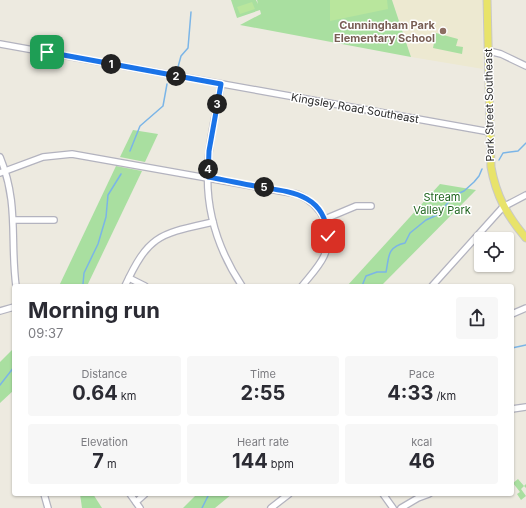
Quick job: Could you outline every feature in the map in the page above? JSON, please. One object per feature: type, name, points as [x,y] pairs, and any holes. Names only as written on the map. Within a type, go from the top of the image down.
[{"type":"main road","name":"Park Street Southeast","points":[[487,0],[491,167],[495,188],[503,207],[526,238]]},
{"type":"street","name":"Kingsley Road Southeast","points":[[0,44],[490,132]]},
{"type":"street","points":[[489,51],[501,54],[526,66]]},
{"type":"street","points":[[221,84],[209,151],[208,194],[213,222],[222,251],[241,284]]},
{"type":"street","points":[[3,172],[43,157],[72,154],[297,194],[316,205],[325,219],[328,236],[327,249],[321,262],[304,284]]},
{"type":"street","points":[[0,157],[3,172],[12,194],[16,284]]},
{"type":"street","points":[[434,284],[503,207],[526,195]]},
{"type":"street","points":[[325,219],[356,206],[370,206]]},
{"type":"street","points":[[14,220],[54,220]]},
{"type":"street","points":[[126,284],[140,256],[158,239],[173,232],[213,222]]},
{"type":"street","points":[[129,278],[142,284]]},
{"type":"street","points":[[0,311],[12,308]]},
{"type":"street","points":[[514,313],[526,308]]},
{"type":"street","points":[[514,409],[526,407]]},
{"type":"street","points":[[45,496],[48,508]]},
{"type":"street","points":[[132,496],[140,508]]},
{"type":"street","points":[[136,502],[143,496]]},
{"type":"street","points":[[271,508],[286,496]]},
{"type":"street","points":[[384,496],[393,508]]},
{"type":"street","points":[[401,508],[424,496]]},
{"type":"shaded area","name":"Cunningham Park Elementary School","points":[[392,0],[482,0],[483,69],[411,57]]},
{"type":"green space","points":[[231,0],[256,0],[258,4],[257,0],[392,0],[411,57],[240,25],[261,14],[260,10],[237,18]]},
{"type":"green space","points":[[330,0],[387,0],[388,9],[330,21]]},
{"type":"green space","points":[[252,2],[255,9],[240,14],[237,7]]},
{"type":"green space","points":[[436,33],[458,39],[456,46],[463,47],[462,54],[433,48]]},
{"type":"green space","points":[[133,130],[158,134],[145,162],[120,157]]},
{"type":"green space","points":[[116,166],[142,171],[88,284],[60,284]]},
{"type":"green space","name":"Stream Valley Park","points":[[440,184],[476,190],[383,284],[349,284]]},
{"type":"green space","points":[[12,350],[12,392],[0,403],[0,362]]},
{"type":"green space","points":[[518,479],[524,486],[521,489],[526,496],[521,500],[517,494],[520,492],[514,482]]},
{"type":"green space","points":[[80,496],[94,496],[102,508],[82,508]]},
{"type":"green space","points":[[195,496],[230,496],[215,508],[183,508]]},
{"type":"waterway","points":[[178,67],[181,56],[188,48],[191,12]]},
{"type":"waterway","points":[[130,151],[140,126],[163,106],[167,84]]},
{"type":"waterway","points":[[499,160],[503,153],[518,151],[526,143]]},
{"type":"waterway","points":[[363,284],[366,276],[377,272],[386,272],[388,258],[394,247],[405,243],[410,233],[426,220],[437,215],[455,195],[464,191],[474,182],[482,169]]},
{"type":"waterway","points":[[83,284],[84,273],[98,244],[106,217],[108,195],[121,174]]},
{"type":"waterway","points":[[514,348],[526,345]]},
{"type":"waterway","points":[[0,385],[12,370]]},
{"type":"waterway","points":[[202,508],[208,496]]},
{"type":"place","name":"Cunningham Park Elementary School","points":[[443,31]]},
{"type":"route","points":[[47,52],[221,84],[209,151],[208,177],[290,192],[304,197],[316,205],[320,210],[326,222],[328,236]]}]
